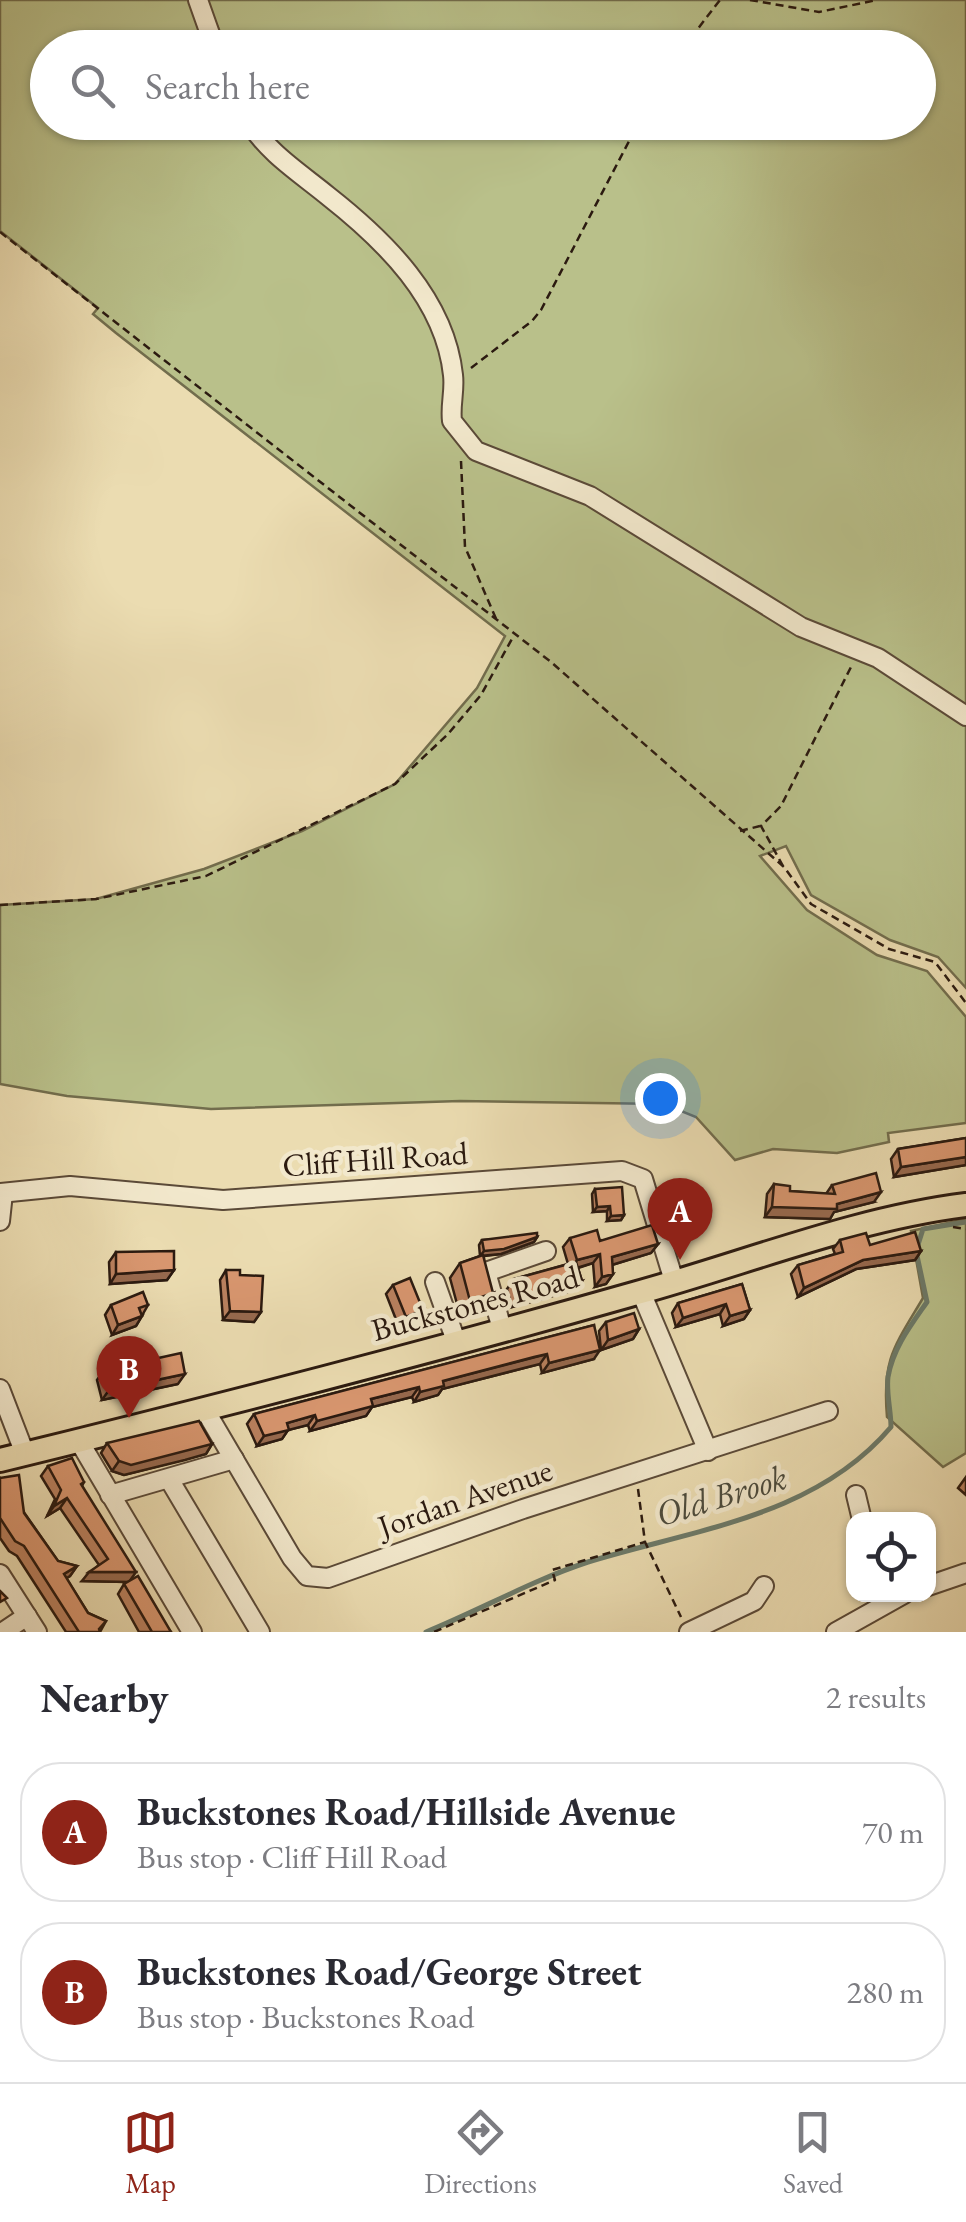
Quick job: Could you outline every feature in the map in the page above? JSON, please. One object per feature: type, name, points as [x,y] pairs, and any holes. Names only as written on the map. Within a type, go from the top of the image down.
[{"type":"main road","name":"Buckstones Road","points":[[0,1460],[205,1410],[641,1292],[895,1218],[966,1205]]},
{"type":"street","points":[[198,0],[209,30]]},
{"type":"street","points":[[262,140],[357,219],[404,266],[438,322],[453,380],[452,421],[476,451],[590,496],[801,626],[878,658],[966,716]]},
{"type":"street","name":"Cliff Hill Road","points":[[2,1193],[70,1186],[223,1200],[622,1171],[642,1178],[674,1282]]},
{"type":"street","points":[[0,1221],[2,1193]]},
{"type":"street","points":[[502,1329],[486,1272],[546,1251]]},
{"type":"street","points":[[435,1282],[456,1341]]},
{"type":"street","points":[[641,1292],[708,1451]]},
{"type":"street","points":[[0,1389],[25,1454]]},
{"type":"street","name":"Jordan Avenue","points":[[205,1410],[292,1558],[307,1576],[328,1578],[635,1472],[828,1411]]},
{"type":"street","points":[[79,1441],[192,1632]]},
{"type":"street","points":[[110,1494],[234,1459]]},
{"type":"street","points":[[169,1478],[260,1632]]},
{"type":"street","points":[[856,1495],[860,1512]]},
{"type":"street","points":[[0,1574],[32,1624],[4,1632]]},
{"type":"street","points":[[936,1583],[966,1574]]},
{"type":"street","points":[[687,1628],[754,1601],[764,1586]]},
{"type":"street","points":[[836,1632],[885,1602]]},
{"type":"path","points":[[697,30],[720,0]]},
{"type":"path","points":[[750,0],[819,12],[877,0]]},
{"type":"path","points":[[453,380],[513,337],[541,310],[629,140]]},
{"type":"path","points":[[0,232],[551,662],[784,867]]},
{"type":"path","points":[[462,437],[465,548],[498,622]]},
{"type":"path","points":[[0,905],[96,899],[206,876],[395,784],[448,734],[481,695],[514,635]]},
{"type":"path","points":[[740,832],[762,826],[782,806],[851,666],[878,658]]},
{"type":"path","points":[[762,826],[810,904],[889,950],[935,962],[966,1003]]},
{"type":"path","points":[[635,1472],[645,1542],[687,1628]]},
{"type":"path","points":[[434,1632],[555,1580],[552,1570],[645,1542]]},
{"type":"green space","points":[[0,0],[191,0],[203,30],[30,30],[30,140],[936,140],[936,30],[219,30],[205,0],[966,0],[966,988],[938,957],[890,940],[811,895],[786,846],[760,856],[807,910],[877,955],[927,971],[966,1017],[966,1123],[888,1133],[889,1142],[837,1153],[773,1149],[735,1160],[696,1117],[664,1104],[460,1101],[211,1109],[67,1096],[0,1084],[0,905],[96,899],[204,869],[302,831],[395,784],[477,688],[505,636],[116,333],[93,314],[98,308],[0,231]]},
{"type":"green space","points":[[966,1219],[966,1453],[943,1467],[887,1417],[886,1381],[892,1354],[923,1298],[911,1231]]},
{"type":"building","points":[[966,1138],[966,1157],[901,1167],[898,1149]]},
{"type":"building","points":[[876,1173],[881,1192],[837,1204],[837,1209],[772,1207],[774,1184],[790,1186],[790,1191],[835,1194],[832,1185]]},
{"type":"building","points":[[622,1187],[624,1215],[611,1216],[610,1206],[597,1207],[595,1189]]},
{"type":"building","points":[[652,1225],[658,1244],[612,1257],[613,1274],[602,1277],[600,1254],[577,1260],[570,1238],[597,1230],[600,1241]]},
{"type":"building","points":[[915,1232],[921,1251],[863,1260],[804,1288],[798,1265],[843,1252],[840,1240],[866,1233],[870,1245]]},
{"type":"building","points":[[537,1233],[537,1237],[504,1249],[484,1251],[482,1240]]},
{"type":"building","points":[[174,1251],[174,1270],[116,1274],[116,1252]]},
{"type":"building","points":[[483,1255],[493,1293],[470,1301],[460,1263]]},
{"type":"building","points":[[576,1262],[582,1281],[519,1298],[514,1279]]},
{"type":"building","points":[[226,1270],[263,1276],[261,1312],[230,1311]]},
{"type":"building","points":[[410,1278],[423,1310],[406,1317],[393,1285]]},
{"type":"building","points":[[742,1284],[750,1310],[730,1316],[726,1304],[683,1318],[678,1303]]},
{"type":"building","points":[[143,1292],[148,1305],[139,1308],[142,1316],[118,1325],[111,1305]]},
{"type":"building","points":[[634,1313],[639,1329],[608,1340],[606,1322]]},
{"type":"building","points":[[594,1325],[600,1350],[549,1363],[547,1354],[534,1357],[443,1381],[444,1386],[420,1392],[419,1387],[371,1399],[373,1406],[317,1421],[315,1415],[287,1423],[289,1430],[264,1436],[254,1414]]},
{"type":"building","points":[[181,1353],[185,1374],[109,1390],[104,1370]]},
{"type":"building","points":[[199,1421],[212,1444],[131,1465],[119,1461],[107,1443]]},
{"type":"building","points":[[72,1458],[84,1482],[81,1484],[136,1572],[89,1572],[108,1559],[67,1498],[54,1506],[61,1490],[48,1466]]},
{"type":"building","points":[[19,1475],[24,1513],[58,1561],[77,1566],[64,1574],[88,1613],[106,1621],[100,1632],[79,1632],[24,1546],[15,1541],[0,1518],[0,1478]]},
{"type":"building","points":[[138,1576],[171,1632],[152,1632],[124,1584]]},
{"type":"waterway","name":"Old Brook","points":[[426,1632],[567,1569],[711,1529],[790,1501],[861,1457],[891,1427],[890,1366],[903,1337],[927,1302],[916,1251],[923,1229],[966,1222]]},
{"type":"place","name":"Buckstones Road/Hillside Avenue","points":[[680,1260]]},
{"type":"place","name":"Buckstones Road/George Street","points":[[129,1418]]}]
